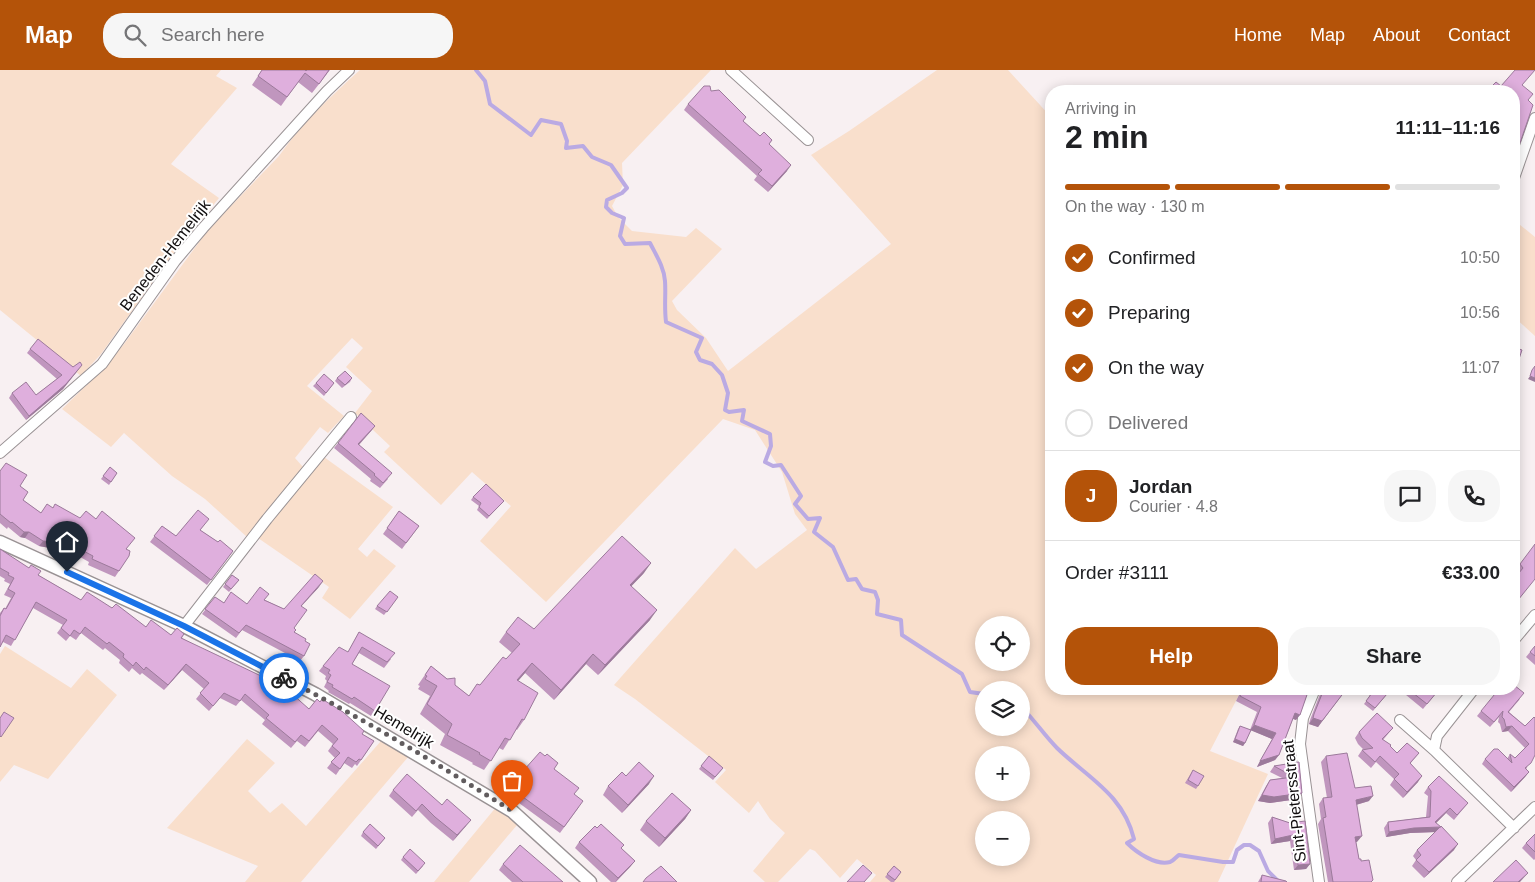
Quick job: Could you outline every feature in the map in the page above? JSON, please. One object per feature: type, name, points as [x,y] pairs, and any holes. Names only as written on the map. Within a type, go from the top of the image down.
[{"type":"street","name":"Beneden-Hemelrijk","points":[[0,453],[102,364],[175,261],[327,91],[349,70]]},
{"type":"street","points":[[731,70],[808,140]]},
{"type":"street","points":[[1520,162],[1534,125]]},
{"type":"street","points":[[184,626],[267,519],[351,416]]},
{"type":"street","name":"Hemelrijk","points":[[0,542],[184,626],[315,694],[512,811],[590,882]]},
{"type":"street","points":[[1520,633],[1535,615]]},
{"type":"street","name":"Sint-Pietersstraat","points":[[1313,695],[1303,718],[1300,744],[1318,882]]},
{"type":"street","points":[[1434,750],[1437,736],[1469,695]]},
{"type":"street","points":[[1400,720],[1434,750],[1514,828]]},
{"type":"street","points":[[1457,882],[1535,807]]},
{"type":"shaded area","points":[[0,70],[221,70],[216,76],[237,88],[171,164],[219,198],[168,261],[101,354],[81,376],[0,310]]},
{"type":"shaded area","points":[[360,70],[711,70],[622,163],[623,185],[612,206],[618,217],[632,231],[686,237],[696,228],[722,249],[672,301],[677,310],[706,338],[728,371],[891,244],[811,155],[937,70],[1008,70],[1045,110],[1045,695],[1239,695],[1210,751],[1268,774],[1218,882],[870,882],[876,875],[857,859],[840,878],[815,851],[810,849],[778,882],[765,882],[753,871],[785,833],[770,819],[758,801],[749,813],[715,782],[726,770],[635,699],[614,685],[735,548],[756,569],[807,530],[795,514],[782,472],[755,430],[723,419],[546,602],[480,541],[511,506],[472,472],[441,505],[384,452],[390,446],[355,413],[372,391],[346,367],[363,348],[352,338],[307,386],[344,416],[328,433],[320,427],[295,458],[303,467],[247,537],[205,499],[172,476],[124,433],[111,447],[62,409],[101,371],[124,344],[208,230],[279,156],[327,100]]},
{"type":"shaded area","points":[[1520,225],[1535,237],[1535,336],[1520,322]]},
{"type":"shaded area","points":[[324,457],[393,507],[358,549],[367,557],[374,549],[396,566],[350,619],[322,598],[329,587],[258,538]]},
{"type":"shaded area","points":[[5,646],[71,688],[87,669],[117,695],[48,779],[14,765],[0,782],[0,654]]},
{"type":"shaded area","points":[[247,739],[275,763],[248,791],[270,813],[282,803],[306,826],[381,741],[409,756],[301,882],[245,882],[258,866],[167,828]]},
{"type":"shaded area","points":[[497,806],[517,825],[469,882],[434,882]]},
{"type":"building","points":[[262,70],[329,70],[319,84],[305,73],[287,97],[258,76]]},
{"type":"building","points":[[1515,70],[1535,70],[1522,85],[1533,94],[1528,100],[1533,105],[1520,143],[1520,85],[1502,85]]},
{"type":"building","points":[[704,86],[710,86],[711,91],[719,90],[746,117],[743,121],[760,136],[764,132],[772,140],[769,144],[791,165],[772,186],[758,174],[762,170],[688,104]]},
{"type":"building","points":[[38,339],[73,367],[80,362],[82,365],[66,384],[29,416],[12,393],[26,382],[36,395],[62,375],[30,349]]},
{"type":"building","points":[[1535,366],[1535,378],[1530,376]]},
{"type":"building","points":[[345,371],[352,378],[345,385],[337,378]]},
{"type":"building","points":[[324,374],[334,383],[326,393],[316,383]]},
{"type":"building","points":[[361,413],[375,426],[358,444],[392,473],[383,483],[338,443]]},
{"type":"building","points":[[6,463],[27,475],[20,486],[28,492],[23,500],[41,513],[47,504],[53,508],[55,504],[80,518],[86,511],[96,519],[102,511],[135,538],[126,549],[130,551],[129,556],[119,571],[92,559],[93,556],[76,547],[72,555],[52,546],[54,542],[43,541],[29,532],[24,532],[0,514],[0,471]]},
{"type":"building","points":[[110,467],[117,473],[111,482],[103,476]]},
{"type":"building","points":[[486,484],[504,501],[489,516],[479,507],[481,503],[473,497]]},
{"type":"building","points":[[198,510],[209,519],[200,530],[218,542],[220,540],[233,551],[211,580],[154,536],[162,526],[176,536]]},
{"type":"building","points":[[399,511],[419,526],[406,543],[387,528]]},
{"type":"building","points":[[622,536],[651,563],[630,585],[657,610],[605,665],[593,654],[561,690],[532,663],[517,680],[538,693],[524,720],[522,719],[510,740],[505,738],[491,761],[447,735],[452,724],[427,704],[437,686],[425,679],[427,676],[425,675],[431,666],[447,679],[455,678],[455,685],[469,696],[477,684],[480,685],[503,657],[506,659],[520,644],[506,632],[518,617],[534,629]]},
{"type":"building","points":[[1535,544],[1535,579],[1520,598],[1520,572],[1523,568],[1520,564]]},
{"type":"building","points":[[0,549],[29,568],[31,565],[41,571],[38,575],[81,600],[87,592],[112,608],[116,604],[146,627],[151,620],[171,635],[177,628],[184,634],[181,638],[259,675],[276,691],[282,685],[309,709],[317,699],[320,702],[322,699],[343,712],[364,731],[362,734],[374,741],[361,760],[359,759],[356,762],[348,757],[340,769],[331,762],[340,753],[332,746],[338,739],[322,725],[309,741],[301,735],[295,742],[266,718],[269,715],[245,694],[240,701],[224,693],[213,706],[200,693],[209,683],[186,664],[168,685],[146,667],[144,670],[136,662],[133,666],[123,657],[124,654],[85,627],[80,634],[74,630],[70,636],[61,628],[67,620],[36,602],[15,640],[6,635],[0,647],[0,616],[15,593],[8,589],[14,578],[0,568]]},
{"type":"building","points":[[315,574],[323,581],[301,606],[307,610],[294,628],[296,630],[294,632],[306,639],[305,641],[310,644],[304,656],[246,625],[239,633],[205,609],[215,597],[224,603],[231,592],[247,604],[260,587],[269,594],[264,600],[284,609]]},
{"type":"building","points":[[232,575],[239,580],[231,589],[225,584]]},
{"type":"building","points":[[390,591],[398,597],[387,612],[377,606]]},
{"type":"building","points":[[359,632],[395,653],[387,662],[362,647],[352,664],[390,686],[375,711],[354,697],[352,699],[332,687],[333,685],[327,682],[331,675],[328,673],[330,670],[323,666],[339,647],[348,652]]},
{"type":"building","points":[[1535,646],[1535,656],[1530,652]]},
{"type":"building","points":[[1520,690],[1524,693],[1508,712],[1525,726],[1535,718],[1535,755],[1531,763],[1525,768],[1529,772],[1514,787],[1485,759],[1494,749],[1498,749],[1512,763],[1510,754],[1515,758],[1529,744],[1512,726],[1506,727],[1502,717],[1503,711],[1494,722],[1481,711],[1494,695],[1520,695]]},
{"type":"building","points":[[1307,695],[1300,715],[1295,713],[1279,755],[1260,761],[1276,733],[1254,725],[1261,707],[1240,696]]},
{"type":"building","points":[[1322,695],[1342,695],[1322,721],[1313,718]]},
{"type":"building","points":[[1370,695],[1386,695],[1375,708],[1366,701]]},
{"type":"building","points":[[1416,695],[1434,695],[1427,704]]},
{"type":"building","points":[[4,712],[14,718],[1,737],[0,718]]},
{"type":"building","points":[[1377,713],[1393,728],[1382,739],[1391,745],[1397,753],[1407,743],[1419,753],[1410,763],[1422,776],[1407,792],[1394,779],[1399,774],[1380,756],[1375,762],[1362,750],[1373,748],[1362,738],[1359,732]]},
{"type":"building","points":[[1240,726],[1251,730],[1245,743],[1235,739]]},
{"type":"building","points":[[540,752],[545,756],[547,754],[558,763],[554,769],[579,788],[574,794],[583,801],[564,827],[497,778],[514,761],[524,770]]},
{"type":"building","points":[[1347,753],[1355,788],[1371,786],[1373,796],[1356,800],[1362,836],[1355,837],[1359,859],[1361,861],[1369,860],[1373,880],[1371,882],[1333,882],[1323,818],[1326,817],[1323,798],[1332,797],[1326,756]]},
{"type":"building","points":[[709,756],[723,768],[715,777],[701,766]]},
{"type":"building","points":[[639,762],[654,776],[628,805],[608,786],[622,772],[626,776]]},
{"type":"building","points":[[1299,762],[1302,793],[1274,797],[1262,795],[1270,780],[1294,777],[1274,766]]},
{"type":"building","points":[[1193,770],[1204,776],[1198,786],[1188,780]]},
{"type":"building","points":[[407,774],[442,805],[447,799],[471,820],[457,835],[422,804],[416,811],[393,790]]},
{"type":"building","points":[[1439,776],[1468,803],[1457,815],[1450,808],[1435,822],[1441,827],[1414,828],[1389,832],[1388,822],[1430,817],[1431,791],[1428,787]]},
{"type":"building","points":[[672,793],[691,810],[665,838],[646,821]]},
{"type":"building","points":[[1272,817],[1290,823],[1305,821],[1310,864],[1298,865],[1293,835],[1275,839]]},
{"type":"building","points":[[370,824],[385,838],[378,846],[363,832]]},
{"type":"building","points":[[601,824],[624,845],[621,848],[635,861],[618,878],[579,842],[595,826],[597,828]]},
{"type":"building","points":[[1441,826],[1458,844],[1429,872],[1416,860],[1421,855],[1417,850]]},
{"type":"building","points":[[1535,834],[1535,852],[1526,843]]},
{"type":"building","points":[[520,845],[563,882],[523,882],[503,864]]},
{"type":"building","points":[[410,849],[425,863],[418,871],[403,857]]},
{"type":"building","points":[[1516,860],[1528,873],[1518,882],[1493,882]]},
{"type":"building","points":[[863,865],[872,873],[864,882],[847,882]]},
{"type":"building","points":[[661,866],[677,882],[643,882],[646,878]]},
{"type":"building","points":[[894,866],[901,872],[895,880],[887,874]]},
{"type":"building","points":[[1262,875],[1286,881],[1287,882],[1261,882]]},
{"type":"waterway","points":[[476,70],[485,81],[490,104],[531,135],[541,120],[561,124],[567,141],[566,148],[583,146],[592,157],[611,165],[627,188],[622,193],[607,200],[606,207],[612,213],[624,218],[620,236],[625,244],[650,243],[663,271],[666,322],[702,338],[696,352],[700,360],[712,364],[722,375],[728,393],[725,410],[729,412],[744,410],[742,421],[770,434],[771,446],[765,462],[773,466],[781,465],[801,496],[795,504],[808,519],[820,518],[814,532],[833,547],[848,580],[856,579],[862,589],[875,592],[878,600],[877,614],[901,620],[902,635],[962,674],[970,692],[975,693]]},
{"type":"waterway","points":[[1030,717],[1057,748],[1113,798],[1129,823],[1134,839],[1127,843],[1141,854],[1165,863],[1179,855],[1233,862],[1237,850],[1244,845],[1250,845],[1259,851],[1268,871],[1279,882]]},
{"type":"way so far","points":[[284,678],[389,736],[512,811]]},
{"type":"route","points":[[67,572],[184,626],[284,678]]}]
